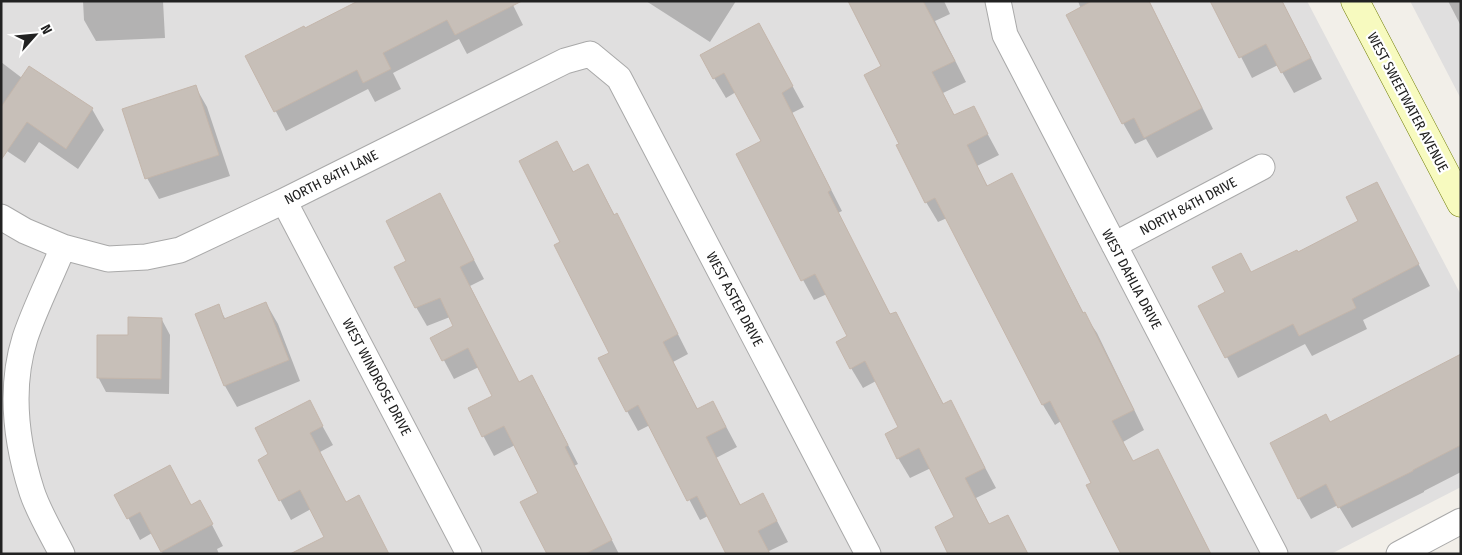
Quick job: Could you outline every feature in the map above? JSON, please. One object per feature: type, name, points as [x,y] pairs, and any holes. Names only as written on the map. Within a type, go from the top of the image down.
[{"type":"street","name":"WEST DAHLIA DRIVE","points":[[998,1],[1005,36],[1275,554]]},
{"type":"street","name":"WEST SWEETWATER AVENUE","points":[[1355,1],[1461,203]]},
{"type":"street","name":"NORTH 84TH LANE","points":[[1,216],[25,231],[63,247],[108,259],[146,257],[180,250],[284,201],[566,61],[590,54]]},
{"type":"street","name":"WEST ASTER DRIVE","points":[[590,54],[620,78],[868,554]]},
{"type":"street","name":"NORTH 84TH DRIVE","points":[[1114,245],[1262,167]]},
{"type":"street","name":"WEST WINDROSE DRIVE","points":[[284,201],[470,554]]},
{"type":"street","points":[[62,554],[33,494],[21,451],[15,400],[17,371],[25,338],[63,247]]},
{"type":"street","points":[[1400,554],[1461,521]]},
{"type":"shaded area","points":[[1,1],[1307,1],[1461,295],[1461,487],[1331,554],[1,554]]},
{"type":"shaded area","points":[[1410,1],[1461,1],[1461,99]]},
{"type":"building","points":[[358,1],[522,1],[455,35],[447,20],[383,53],[391,69],[363,83],[357,70],[274,112],[245,56]]},
{"type":"building","points":[[848,1],[923,1],[955,61],[932,72],[954,115],[974,106],[988,134],[967,145],[987,186],[1012,173],[1134,410],[1112,421],[1133,461],[1158,449],[1211,554],[1121,554],[1086,485],[1091,483],[1050,401],[1042,405],[935,198],[925,203],[896,145],[899,144],[864,75],[881,66]]},
{"type":"building","points":[[1092,1],[1149,1],[1202,108],[1144,138],[1134,118],[1122,124],[1066,15]]},
{"type":"building","points":[[1210,1],[1282,1],[1311,58],[1281,73],[1266,44],[1239,58]]},
{"type":"building","points":[[759,23],[793,86],[782,93],[831,190],[828,192],[890,314],[896,312],[943,404],[951,400],[985,468],[965,478],[989,524],[1008,515],[1028,554],[948,554],[935,527],[954,517],[919,448],[897,459],[885,434],[898,427],[865,361],[850,369],[836,342],[847,336],[815,274],[801,281],[736,154],[761,141],[724,73],[713,79],[700,55]]},
{"type":"building","points":[[29,66],[93,108],[66,149],[27,122],[1,160],[1,107]]},
{"type":"building","points":[[196,85],[219,155],[145,179],[122,109]]},
{"type":"building","points":[[557,141],[573,172],[588,164],[614,215],[617,213],[678,334],[663,342],[697,409],[713,401],[726,427],[706,437],[740,505],[763,493],[777,521],[758,531],[770,554],[726,554],[697,496],[687,501],[638,405],[626,412],[598,358],[609,353],[554,245],[560,242],[519,161]]},
{"type":"building","points":[[1377,182],[1419,264],[1352,299],[1356,308],[1299,336],[1293,324],[1225,358],[1198,306],[1225,292],[1212,267],[1241,253],[1251,272],[1297,250],[1298,252],[1358,221],[1346,197]]},
{"type":"building","points":[[440,193],[474,260],[460,267],[519,382],[532,375],[568,445],[565,447],[612,540],[585,554],[547,554],[520,502],[538,493],[504,426],[482,437],[468,408],[492,396],[468,348],[442,361],[430,338],[453,326],[440,298],[415,308],[394,267],[406,261],[386,221]]},
{"type":"building","points":[[266,302],[289,360],[224,386],[195,314],[219,304],[224,319]]},
{"type":"building","points":[[128,317],[162,318],[161,379],[97,378],[97,335],[128,335]]},
{"type":"building","points":[[1461,354],[1461,445],[1338,508],[1326,484],[1298,499],[1270,443],[1326,414],[1330,422]]},
{"type":"building","points":[[310,400],[323,426],[310,433],[346,502],[359,495],[389,554],[290,554],[324,537],[300,490],[279,501],[258,460],[268,454],[255,428]]},
{"type":"building","points":[[170,465],[191,505],[200,500],[213,524],[161,552],[140,512],[127,519],[114,495]]}]
